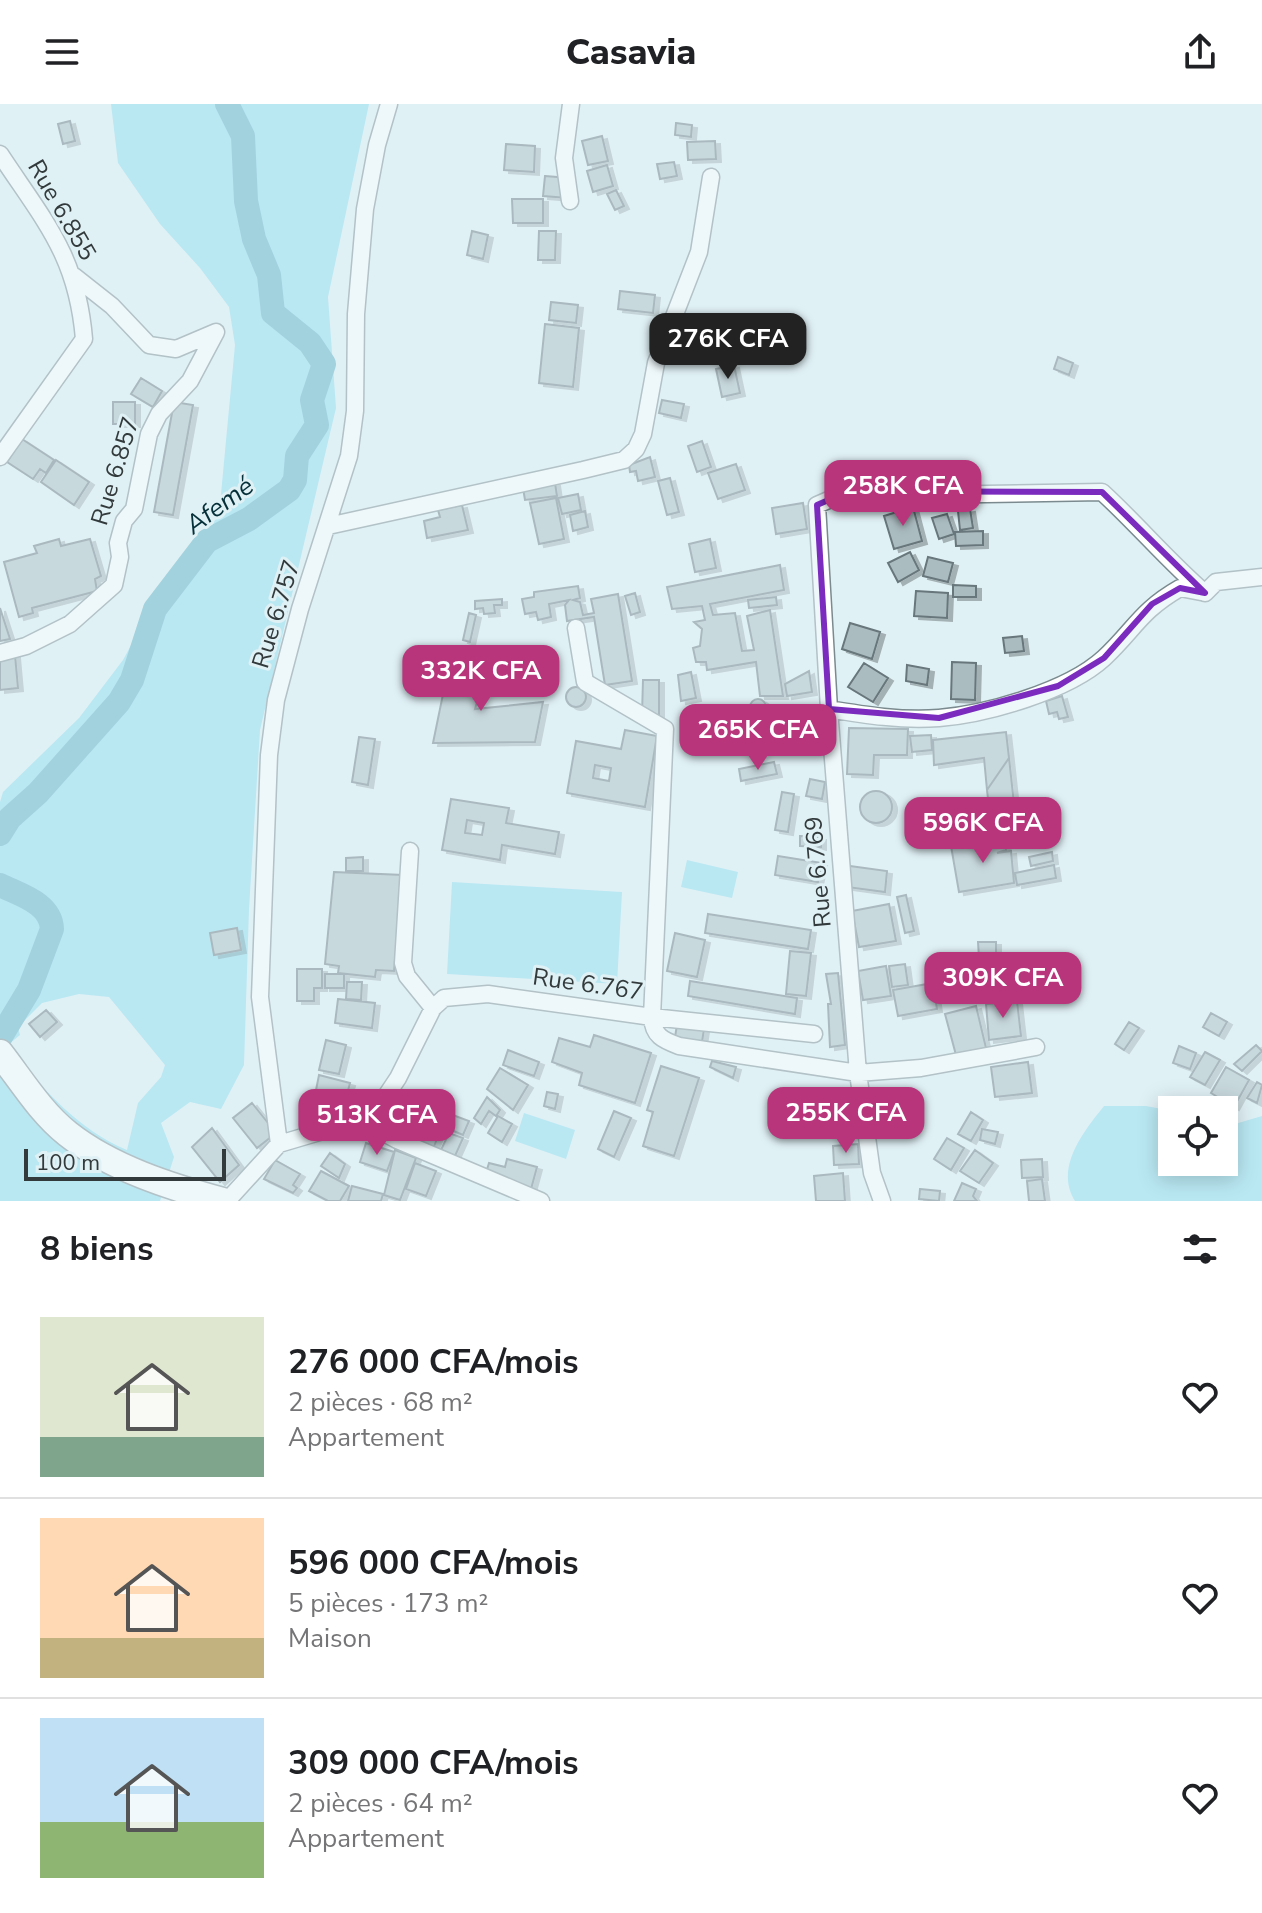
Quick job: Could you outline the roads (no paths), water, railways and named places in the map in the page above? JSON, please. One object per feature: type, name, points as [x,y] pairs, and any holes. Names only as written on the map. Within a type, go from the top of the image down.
[{"type":"highway","points":[[1,1055],[68,1134],[105,1157],[182,1190],[225,1201]]},
{"type":"street","name":"Rue 6.757","points":[[279,1144],[260,997],[269,755],[276,700],[351,441],[365,209],[377,145],[389,104]]},
{"type":"street","points":[[570,201],[564,158],[571,104]]},
{"type":"street","name":"Rue 6.855","points":[[0,154],[46,221],[74,276],[84,339],[0,457]]},
{"type":"street","points":[[328,526],[624,460],[636,449],[643,434],[656,363],[699,252],[711,177]]},
{"type":"street","name":"Rue 6.857","points":[[0,653],[26,646],[70,624],[114,585],[120,557],[118,543],[124,521],[134,509],[149,434],[159,414],[190,381],[216,332],[176,349],[149,345],[112,306],[74,276]]},
{"type":"street","name":"Rue 6.769","points":[[882,1201],[872,1173],[858,1073],[829,709],[817,505],[849,491],[921,495],[1102,492],[1149,536],[1168,562],[1205,593]]},
{"type":"street","points":[[829,709],[884,717],[939,718],[1015,701],[1081,674],[1104,658],[1152,604],[1180,588],[1205,593],[1216,582],[1262,577]]},
{"type":"street","name":"Rue 6.767","points":[[433,1008],[444,998],[459,994],[488,994],[652,1017],[665,729],[585,682],[576,628]]},
{"type":"street","points":[[225,1201],[279,1144],[360,1120],[380,1105],[398,1078],[433,1008],[407,976],[403,963],[410,851]]},
{"type":"street","points":[[814,1034],[652,1017],[653,1028],[661,1039],[679,1046],[858,1073],[921,1068],[1036,1047]]},
{"type":"street","points":[[360,1120],[397,1140],[541,1201]]},
{"type":"waterway","name":"Afemé","points":[[0,834],[10,818],[38,793],[119,702],[132,680],[155,609],[207,541],[249,519],[289,490],[295,480],[297,456],[317,425],[312,400],[324,364],[310,343],[273,313],[269,275],[254,239],[246,201],[243,136],[227,104]]},
{"type":"waterway","name":"Afemé","points":[[0,885],[40,906],[52,929],[29,990],[0,1038]]}]
